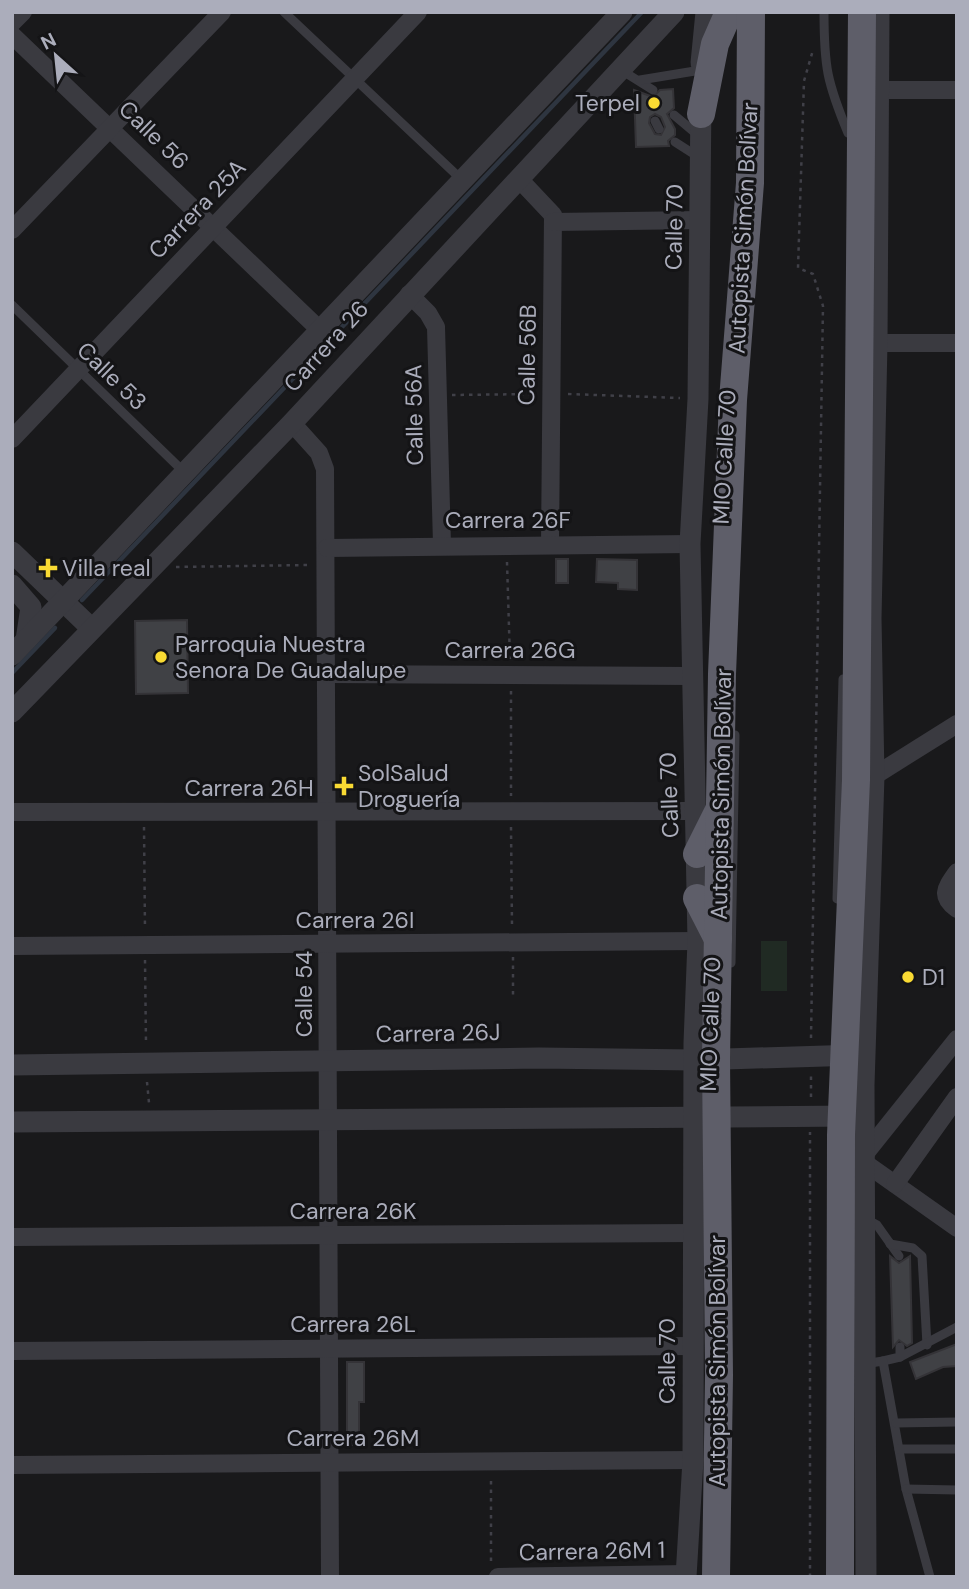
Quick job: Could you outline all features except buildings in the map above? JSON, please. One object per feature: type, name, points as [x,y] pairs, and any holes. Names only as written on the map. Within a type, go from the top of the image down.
[{"type":"highway","points":[[694,131],[715,44],[729,12]]},
{"type":"highway","name":"Autopista Simón Bolívar","points":[[716,1577],[719,1375],[708,808],[722,674],[733,400],[750,183],[751,12]]},
{"type":"highway","points":[[834,1564],[852,1499],[834,1116],[841,1055],[864,618],[862,12]]},
{"type":"highway","points":[[697,854],[708,808]]},
{"type":"highway","points":[[697,898],[709,942]]},
{"type":"street","points":[[12,23],[23,12]]},
{"type":"street","points":[[12,230],[222,12]]},
{"type":"street","name":"Carrera 25A","points":[[12,439],[418,12]]},
{"type":"street","name":"Carrera 26","points":[[12,712],[292,423],[409,294],[520,180],[674,12]]},
{"type":"street","name":"Calle 70","points":[[706,12],[694,131],[700,220],[698,399],[690,544],[691,676],[708,808]]},
{"type":"street","points":[[841,1055],[874,776],[864,618],[877,343],[879,12]]},
{"type":"street","name":"Carrera 26","points":[[19,647],[321,331],[613,15]]},
{"type":"street","name":"Calle 56","points":[[12,35],[321,331]]},
{"type":"street","points":[[879,90],[957,90]]},
{"type":"street","points":[[520,180],[549,208],[553,222],[700,220]]},
{"type":"street","name":"Calle 56B","points":[[550,544],[553,222]]},
{"type":"street","name":"Calle 56A","points":[[409,294],[428,313],[436,327],[442,544]]},
{"type":"street","points":[[877,343],[957,343]]},
{"type":"street","name":"Calle 54","points":[[292,423],[323,459],[327,556],[330,1577]]},
{"type":"street","name":"Carrera 26F","points":[[327,556],[442,544],[690,544]]},
{"type":"street","points":[[12,552],[91,628]]},
{"type":"street","points":[[12,585],[31,607],[19,647]]},
{"type":"street","name":"Carrera 26G","points":[[327,674],[691,676]]},
{"type":"street","points":[[874,776],[957,724]]},
{"type":"street","name":"Carrera 26H","points":[[12,812],[511,812],[708,808]]},
{"type":"street","name":"Calle 70","points":[[697,854],[697,898]]},
{"type":"street","points":[[951,904],[946,888],[957,872]]},
{"type":"street","name":"Carrera 26I","points":[[12,946],[709,942]]},
{"type":"street","points":[[866,1577],[852,1499],[873,1363],[864,1218],[865,1159],[896,1114],[957,1039]]},
{"type":"street","name":"Carrera 26J","points":[[12,1065],[539,1058],[712,1059],[841,1055]]},
{"type":"street","points":[[895,1184],[957,1097]]},
{"type":"street","points":[[12,1122],[896,1114]]},
{"type":"street","name":"Calle 70","points":[[686,1576],[693,1460],[695,1233],[712,1116]]},
{"type":"street","points":[[834,1116],[865,1159],[957,1228]]},
{"type":"street","name":"Carrera 26K","points":[[12,1237],[695,1233]]},
{"type":"street","name":"Carrera 26L","points":[[12,1351],[693,1346]]},
{"type":"street","name":"Carrera 26M","points":[[12,1465],[693,1460]]},
{"type":"street","name":"Carrera 26M 1","points":[[495,1570],[686,1576]]},
{"type":"lane","points":[[284,12],[462,180]]},
{"type":"lane","points":[[824,12],[824,65],[830,91],[848,133]]},
{"type":"lane","points":[[640,80],[701,70]]},
{"type":"lane","points":[[621,71],[653,90]]},
{"type":"lane","points":[[848,146],[849,105]]},
{"type":"lane","points":[[675,142],[694,131]]},
{"type":"lane","points":[[759,207],[761,169]]},
{"type":"lane","name":"Calle 53","points":[[12,304],[186,474]]},
{"type":"lane","name":"MIO Calle 70","points":[[738,544],[739,531]]},
{"type":"lane","points":[[837,905],[843,673]]},
{"type":"lane","name":"MIO Calle 70","points":[[730,980],[735,726]]},
{"type":"lane","name":"MIO Calle 70","points":[[712,1059],[728,1029]]},
{"type":"lane","name":"MIO Calle 70","points":[[712,1116],[728,1169]]},
{"type":"lane","points":[[864,1218],[877,1225],[899,1256]]},
{"type":"lane","points":[[890,1244],[913,1248],[922,1256],[927,1345]]},
{"type":"lane","points":[[930,1577],[906,1489],[896,1423],[873,1363],[927,1345],[957,1327]]},
{"type":"lane","points":[[896,1423],[957,1422]]},
{"type":"lane","points":[[900,1449],[957,1448]]},
{"type":"lane","points":[[906,1489],[957,1490]]},
{"type":"lane","points":[[829,1577],[834,1564]]},
{"type":"path","points":[[804,81],[798,268],[813,274],[823,306],[811,1057],[834,1116],[810,1577]]},
{"type":"path","points":[[506,544],[511,674],[513,999]]},
{"type":"path","points":[[150,567],[327,556]]},
{"type":"path","points":[[146,1063],[150,1121]]},
{"type":"path","points":[[491,1463],[495,1570]]},
{"type":"shaded area","points":[[761,941],[787,941],[787,991],[761,991]]},
{"type":"waterway","points":[[82,600],[642,12]]},
{"type":"waterway","points":[[12,673],[55,628]]},
{"type":"place","name":"Terpel","points":[[654,103]]},
{"type":"place","name":"Villa real","points":[[48,568]]},
{"type":"place","name":"Parroquia Nuestra Senora De Guadalupe","points":[[161,657]]},
{"type":"place","name":"SolSalud Droguería","points":[[344,786]]},
{"type":"place","name":"D1","points":[[908,977]]}]
